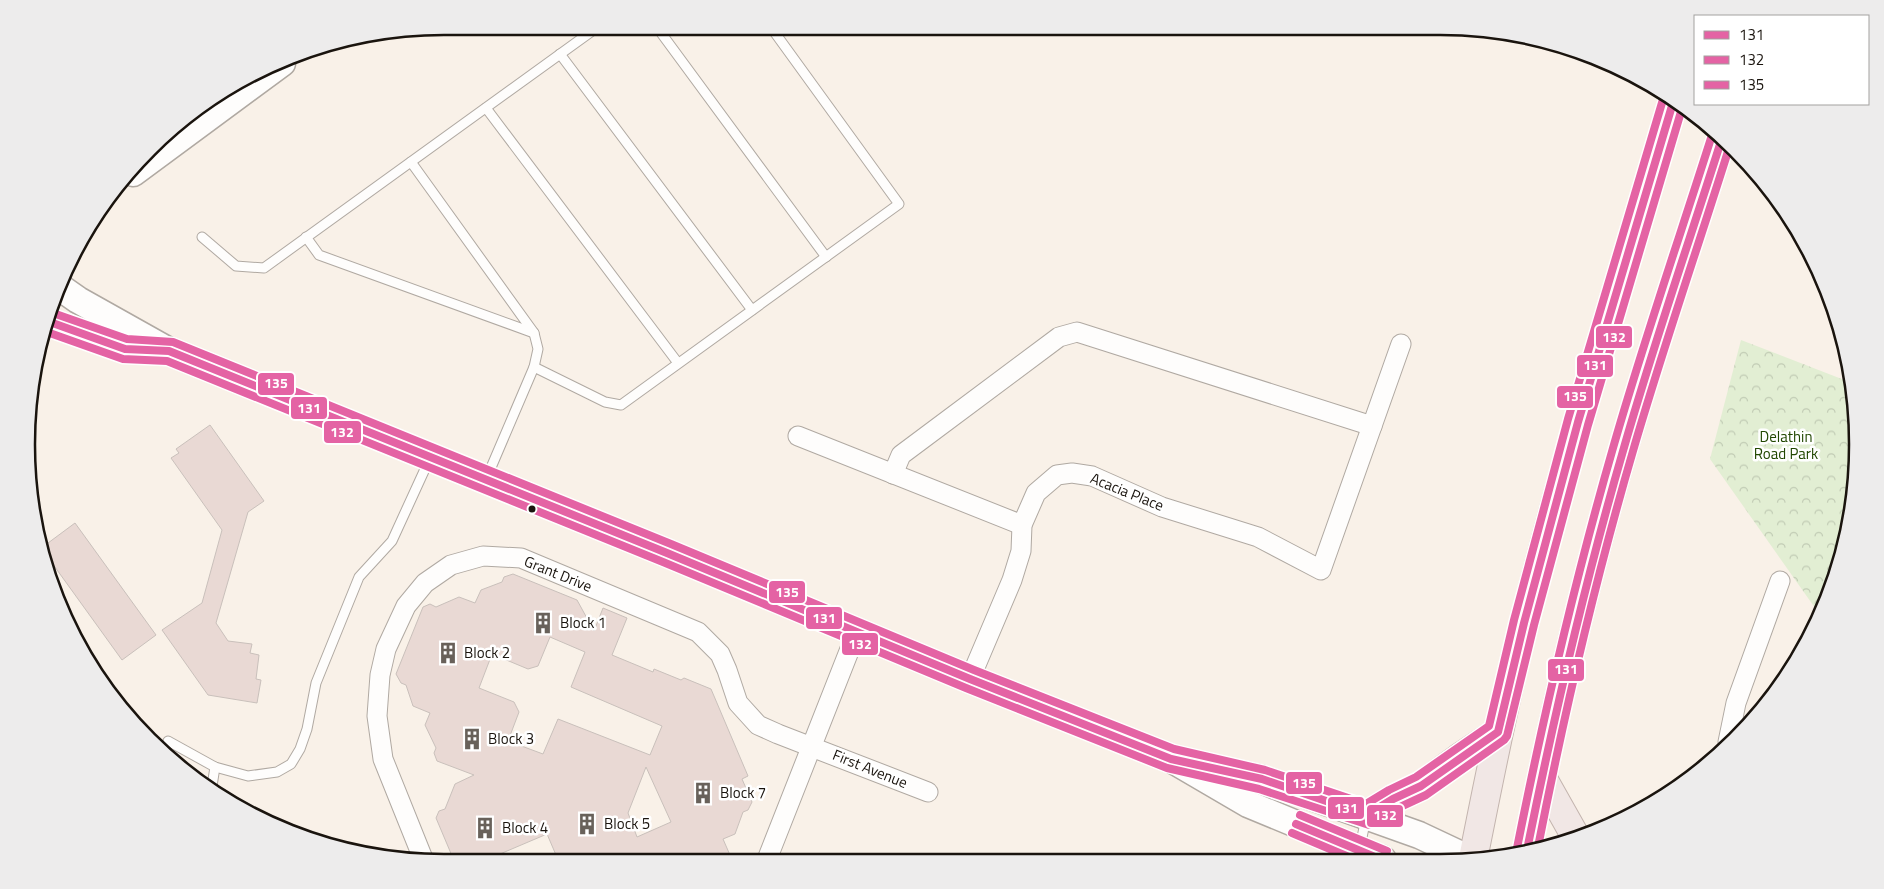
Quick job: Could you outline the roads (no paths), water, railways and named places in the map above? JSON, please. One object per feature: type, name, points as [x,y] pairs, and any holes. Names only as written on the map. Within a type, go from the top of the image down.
[{"type":"highway","points":[[1472,852],[1524,623],[1578,422],[1672,107]]},
{"type":"highway","points":[[1528,844],[1567,661],[1599,537],[1640,394],[1719,146]]},
{"type":"highway","points":[[1367,815],[1393,799],[1422,786],[1498,732]]},
{"type":"highway","points":[[1542,777],[1573,831]]},
{"type":"street","points":[[149,161],[266,76]]},
{"type":"street","points":[[65,291],[169,351],[1170,759],[1248,804],[1366,854]]},
{"type":"street","points":[[54,323],[125,349],[169,351]]},
{"type":"street","points":[[893,474],[901,455],[1059,337],[1077,332],[1372,426],[1402,344]]},
{"type":"street","name":"Acacia Place","points":[[970,679],[1012,580],[1021,551],[1022,525],[1036,493],[1057,475],[1072,473],[1092,476],[1162,507],[1258,537],[1321,570],[1372,426]]},
{"type":"street","points":[[798,436],[1022,525]]},
{"type":"street","name":"Grant Drive","points":[[421,853],[383,759],[377,716],[380,675],[386,649],[406,606],[425,582],[451,565],[482,556],[521,558],[698,632],[720,654],[728,670],[738,703],[758,725],[812,746]]},
{"type":"street","points":[[1730,733],[1736,703],[1780,580]]},
{"type":"street","points":[[769,854],[857,631]]},
{"type":"street","name":"First Avenue","points":[[812,746],[928,792]]},
{"type":"street","points":[[1170,759],[1262,779],[1367,815],[1419,835],[1459,853]]},
{"type":"lane","points":[[202,238],[236,266],[264,268],[586,35]]},
{"type":"lane","points":[[663,35],[826,257]]},
{"type":"lane","points":[[534,367],[605,402],[621,405],[899,204],[777,35]]},
{"type":"lane","points":[[560,54],[752,310]]},
{"type":"lane","points":[[486,108],[678,363]]},
{"type":"lane","points":[[411,162],[534,333],[538,349],[534,367],[486,480]]},
{"type":"lane","points":[[306,238],[319,255],[534,333]]},
{"type":"lane","points":[[168,741],[215,767],[248,776],[277,772],[291,764],[300,749],[307,729],[316,683],[359,577],[392,541],[430,458]]},
{"type":"lane","points":[[213,782],[215,767]]},
{"type":"lane","points":[[1367,815],[1373,854]]},
{"type":"place","name":"Block 1","points":[[543,623]]},
{"type":"place","name":"Block 2","points":[[448,653]]},
{"type":"place","name":"Block 3","points":[[472,739]]},
{"type":"place","name":"Block 7","points":[[703,793]]},
{"type":"place","name":"Block 5","points":[[587,824]]},
{"type":"place","name":"Block 4","points":[[485,828]]},
{"type":"park label","name":"Delathin Road Park","points":[[1786,446]]}]
